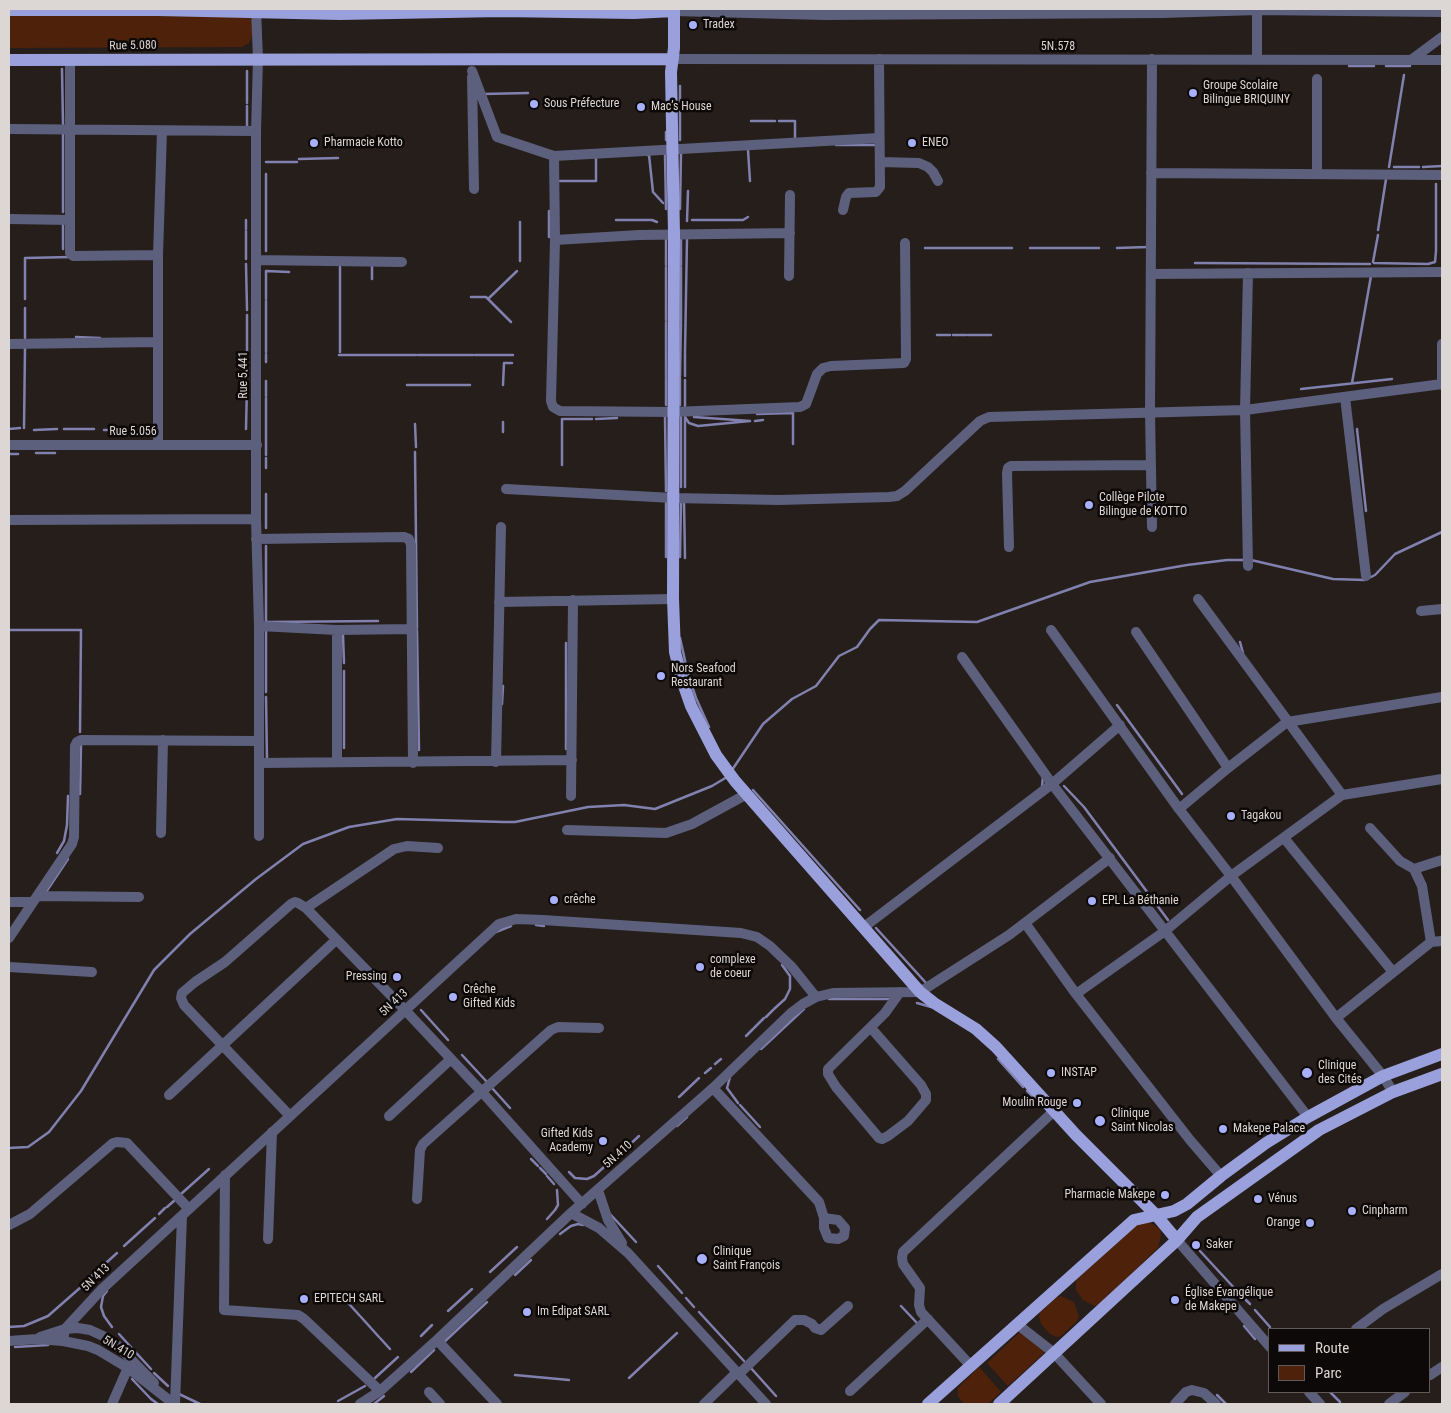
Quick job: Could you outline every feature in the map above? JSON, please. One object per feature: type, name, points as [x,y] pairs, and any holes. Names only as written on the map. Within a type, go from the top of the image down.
[{"type":"main road","points":[[9,10],[256,11],[398,14],[501,11],[634,13],[674,10],[671,72],[674,234],[673,599],[676,652],[683,683],[691,706],[716,755],[735,781],[920,992],[934,1004],[976,1029],[996,1047],[1054,1111],[1156,1215],[1176,1240]]},
{"type":"main road","name":"Rue 5.080","points":[[9,60],[258,59],[471,65],[673,59]]},
{"type":"main road","points":[[928,1404],[1134,1220],[1174,1211],[1187,1204],[1266,1143],[1308,1117],[1383,1076],[1442,1054]]},
{"type":"main road","points":[[999,1404],[1176,1240],[1197,1217],[1319,1130],[1393,1092],[1442,1074]]},
{"type":"street","points":[[674,10],[824,15],[1163,13],[1257,10],[1442,12]]},
{"type":"street","points":[[1257,10],[1257,59]]},
{"type":"street","name":"Rue 5.441","points":[[256,11],[258,59],[256,131],[256,539],[259,626],[258,836]]},
{"type":"street","points":[[1411,60],[1442,37]]},
{"type":"street","points":[[843,210],[849,193],[876,192],[879,190],[879,58]]},
{"type":"street","name":"5N.578","points":[[673,59],[1442,60]]},
{"type":"street","points":[[70,60],[70,253],[73,256],[158,255]]},
{"type":"street","points":[[1152,60],[1150,412],[1152,527]]},
{"type":"street","points":[[471,65],[497,137],[554,156],[879,138]]},
{"type":"street","points":[[471,65],[474,189]]},
{"type":"street","points":[[1317,79],[1317,174]]},
{"type":"street","points":[[9,130],[256,131]]},
{"type":"street","points":[[158,444],[158,255],[162,131]]},
{"type":"street","points":[[554,156],[555,240],[551,401],[553,407],[560,411],[674,412],[800,407],[806,404],[818,374],[823,368],[831,366],[904,363],[906,359],[905,243]]},
{"type":"street","points":[[880,162],[919,163],[928,166],[938,181]]},
{"type":"street","points":[[1151,173],[1442,175]]},
{"type":"street","points":[[789,276],[790,195]]},
{"type":"street","points":[[9,219],[70,220]]},
{"type":"street","points":[[555,240],[674,234],[790,233]]},
{"type":"street","points":[[256,260],[402,262]]},
{"type":"street","points":[[1151,274],[1442,272]]},
{"type":"street","points":[[1248,273],[1245,410],[1248,566]]},
{"type":"street","points":[[9,344],[158,342]]},
{"type":"street","points":[[506,489],[673,498],[779,500],[897,496],[905,492],[980,421],[988,417],[1245,410],[1442,384],[1442,344]]},
{"type":"street","points":[[1345,397],[1366,576]]},
{"type":"street","name":"Rue 5.056","points":[[9,444],[256,445]]},
{"type":"street","points":[[1009,547],[1007,473],[1008,468],[1011,466],[1151,465]]},
{"type":"street","points":[[9,520],[256,519]]},
{"type":"street","points":[[496,762],[501,527]]},
{"type":"street","points":[[256,539],[404,537],[409,539],[411,544],[413,762]]},
{"type":"street","points":[[499,602],[673,599]]},
{"type":"street","points":[[1198,599],[1342,795]]},
{"type":"street","points":[[571,796],[573,600]]},
{"type":"street","points":[[1421,611],[1442,609]]},
{"type":"street","points":[[259,626],[337,630],[411,629]]},
{"type":"street","points":[[337,630],[337,762]]},
{"type":"street","points":[[1051,630],[1180,809],[1336,1018],[1383,1076],[1393,1092]]},
{"type":"street","points":[[1136,632],[1228,768]]},
{"type":"street","points":[[962,657],[1052,784],[1308,1117]]},
{"type":"street","points":[[1180,809],[1228,768],[1287,722],[1442,697]]},
{"type":"street","points":[[864,927],[1052,784],[1120,725]]},
{"type":"street","points":[[9,938],[72,844],[74,837],[75,746],[77,742],[81,740],[259,741]]},
{"type":"street","points":[[161,833],[164,740]]},
{"type":"street","points":[[259,763],[572,760]]},
{"type":"street","points":[[1076,994],[1165,932],[1231,876],[1342,795],[1442,779]]},
{"type":"street","points":[[567,830],[666,833],[692,824],[748,794]]},
{"type":"street","points":[[1370,828],[1400,862],[1414,869],[1422,886],[1431,942]]},
{"type":"street","points":[[1284,838],[1394,972]]},
{"type":"street","points":[[306,908],[394,849],[407,846],[438,848]]},
{"type":"street","points":[[920,992],[1025,923],[1110,858]]},
{"type":"street","points":[[1414,869],[1442,860]]},
{"type":"street","points":[[9,902],[35,899],[139,897]]},
{"type":"street","points":[[290,1116],[182,1001],[182,993],[225,962],[291,904],[298,903],[306,908],[405,1010],[482,1092],[582,1204]]},
{"type":"street","name":"5N 413","points":[[63,1341],[66,1329],[102,1289],[493,929],[508,920],[543,920],[741,933],[758,937],[782,957],[816,997]]},
{"type":"street","points":[[1025,923],[1076,994],[1221,1176]]},
{"type":"street","points":[[169,1095],[336,940]]},
{"type":"street","points":[[1336,1018],[1431,942],[1442,941]]},
{"type":"street","points":[[9,967],[92,972]]},
{"type":"street","points":[[871,1028],[921,1085],[926,1094],[926,1100],[908,1121],[882,1139],[879,1138],[836,1088],[828,1074],[830,1065],[871,1028],[893,1004],[900,992]]},
{"type":"street","name":"5N.410","points":[[360,1404],[380,1391],[437,1340],[571,1214],[713,1088],[791,1013],[816,997],[833,993],[920,992]]},
{"type":"street","points":[[416,1199],[420,1150],[423,1144],[551,1030],[558,1027],[599,1028]]},
{"type":"street","points":[[389,1116],[450,1059]]},
{"type":"street","points":[[713,1088],[816,1197],[824,1218]]},
{"type":"street","points":[[970,1365],[920,1309],[920,1288],[903,1264],[903,1252],[1054,1111]]},
{"type":"street","points":[[268,1239],[272,1132]]},
{"type":"street","points":[[9,1225],[30,1214],[113,1143],[127,1143],[185,1212],[172,1403]]},
{"type":"street","points":[[225,1175],[224,1310],[298,1315],[380,1391]]},
{"type":"street","points":[[598,1190],[608,1220],[628,1253]]},
{"type":"street","points":[[571,1214],[599,1228],[628,1253],[766,1404]]},
{"type":"street","points":[[1176,1240],[1268,1345]]},
{"type":"street","points":[[1357,1328],[1383,1309],[1442,1274]]},
{"type":"street","points":[[704,1404],[795,1320],[804,1320],[815,1328],[822,1330],[848,1306]]},
{"type":"street","points":[[850,1391],[928,1320]]},
{"type":"street","points":[[1017,1324],[1054,1353],[1101,1404]]},
{"type":"street","points":[[37,1339],[66,1329],[78,1328],[97,1333],[111,1341],[130,1364],[112,1404]]},
{"type":"street","name":"5N.410","points":[[9,1340],[37,1339],[63,1341],[88,1346],[130,1364],[172,1403]]},
{"type":"street","points":[[437,1340],[497,1404]]},
{"type":"street","points":[[1431,1374],[1442,1367]]},
{"type":"street","points":[[1175,1404],[1186,1392],[1192,1390],[1204,1393],[1216,1404]]},
{"type":"street","points":[[429,1392],[440,1404]]},
{"type":"street","points":[[1310,1393],[1320,1404]]},
{"type":"street","points":[[1388,1404],[1404,1393]]},
{"type":"green space","points":[[9,16],[249,16],[253,21],[252,37],[249,43],[242,47],[9,48]]},
{"type":"green space","points":[[1149,1222],[1160,1229],[1161,1236],[1158,1248],[1098,1305],[1094,1306],[1083,1300],[1076,1290],[1076,1280],[1136,1224]]},
{"type":"green space","points":[[1061,1296],[1074,1302],[1079,1316],[1076,1322],[1061,1336],[1056,1337],[1050,1334],[1041,1324],[1039,1316],[1040,1312]]},
{"type":"green space","points":[[1021,1331],[1045,1350],[1008,1386],[987,1363]]},
{"type":"green space","points":[[979,1367],[1001,1392],[988,1404],[964,1404],[958,1396],[958,1388]]},
{"type":"waterway","points":[[1349,66],[1374,66]]},
{"type":"waterway","points":[[1386,66],[1410,66]]},
{"type":"waterway","points":[[62,69],[63,124]]},
{"type":"waterway","points":[[247,71],[247,103]]},
{"type":"waterway","points":[[1389,167],[1404,75]]},
{"type":"waterway","points":[[680,86],[680,140]]},
{"type":"waterway","points":[[483,94],[528,93]]},
{"type":"waterway","points":[[247,106],[247,126]]},
{"type":"waterway","points":[[751,121],[775,121]]},
{"type":"waterway","points":[[779,121],[795,121],[795,141]]},
{"type":"waterway","points":[[666,132],[666,140]]},
{"type":"waterway","points":[[63,134],[63,212]]},
{"type":"waterway","points":[[836,145],[875,145]]},
{"type":"waterway","points":[[748,150],[750,181]]},
{"type":"waterway","points":[[680,209],[681,153]]},
{"type":"waterway","points":[[665,154],[666,209]]},
{"type":"waterway","points":[[647,155],[649,155],[653,192],[663,203]]},
{"type":"waterway","points":[[560,181],[596,181],[596,156]]},
{"type":"waterway","points":[[299,159],[338,158]]},
{"type":"waterway","points":[[266,162],[297,162]]},
{"type":"waterway","points":[[1423,167],[1442,166]]},
{"type":"waterway","points":[[1394,167],[1419,167]]},
{"type":"waterway","points":[[266,174],[266,251]]},
{"type":"waterway","points":[[1378,230],[1386,179]]},
{"type":"waterway","points":[[1374,263],[1428,264],[1435,262],[1436,184]]},
{"type":"waterway","points":[[687,221],[688,191]]},
{"type":"waterway","points":[[549,211],[549,237]]},
{"type":"waterway","points":[[692,220],[743,220],[748,217]]},
{"type":"waterway","points":[[246,220],[246,229]]},
{"type":"waterway","points":[[616,220],[652,220],[657,222]]},
{"type":"waterway","points":[[520,222],[520,261]]},
{"type":"waterway","points":[[63,224],[63,249]]},
{"type":"waterway","points":[[246,231],[246,259]]},
{"type":"waterway","points":[[1373,262],[1378,235]]},
{"type":"waterway","points":[[666,238],[666,265]]},
{"type":"waterway","points":[[681,238],[681,265]]},
{"type":"waterway","points":[[685,352],[687,238]]},
{"type":"waterway","points":[[1117,248],[1147,247],[1147,245]]},
{"type":"waterway","points":[[925,248],[1012,248]]},
{"type":"waterway","points":[[1030,248],[1099,248]]},
{"type":"waterway","points":[[25,299],[25,258],[71,257]]},
{"type":"waterway","points":[[1195,263],[1370,264]]},
{"type":"waterway","points":[[246,264],[247,310]]},
{"type":"waterway","points":[[372,265],[372,279]]},
{"type":"waterway","points":[[340,267],[340,352]]},
{"type":"waterway","points":[[666,267],[666,320]]},
{"type":"waterway","points":[[681,267],[681,321]]},
{"type":"waterway","points":[[266,299],[266,271],[289,272]]},
{"type":"waterway","points":[[489,298],[517,271]]},
{"type":"waterway","points":[[1352,383],[1371,276]]},
{"type":"waterway","points":[[471,297],[486,297],[511,322]]},
{"type":"waterway","points":[[266,301],[266,352]]},
{"type":"waterway","points":[[25,308],[25,338]]},
{"type":"waterway","points":[[247,315],[247,366]]},
{"type":"waterway","points":[[666,322],[666,377]]},
{"type":"waterway","points":[[680,376],[681,323]]},
{"type":"waterway","points":[[937,335],[950,335]]},
{"type":"waterway","points":[[953,335],[966,335]]},
{"type":"waterway","points":[[968,335],[977,335]]},
{"type":"waterway","points":[[978,335],[991,335]]},
{"type":"waterway","points":[[76,337],[100,338]]},
{"type":"waterway","points":[[24,428],[25,348]]},
{"type":"waterway","points":[[685,353],[685,376]]},
{"type":"waterway","points":[[266,354],[266,362]]},
{"type":"waterway","points":[[339,355],[416,355]]},
{"type":"waterway","points":[[418,355],[473,355]]},
{"type":"waterway","points":[[475,355],[513,355]]},
{"type":"waterway","points":[[503,385],[504,363],[512,363]]},
{"type":"waterway","points":[[247,370],[247,378]]},
{"type":"waterway","points":[[666,378],[666,405]]},
{"type":"waterway","points":[[680,378],[680,405]]},
{"type":"waterway","points":[[1301,389],[1392,379]]},
{"type":"waterway","points":[[685,380],[685,406]]},
{"type":"waterway","points":[[266,381],[266,396]]},
{"type":"waterway","points":[[246,429],[247,385]]},
{"type":"waterway","points":[[407,385],[470,385]]},
{"type":"waterway","points":[[266,398],[266,455]]},
{"type":"waterway","points":[[757,414],[793,413],[793,444]]},
{"type":"waterway","points":[[664,415],[666,491]]},
{"type":"waterway","points":[[681,417],[681,487]]},
{"type":"waterway","points":[[685,417],[689,423],[698,426],[750,421],[694,417]]},
{"type":"waterway","points":[[596,419],[617,418]]},
{"type":"waterway","points":[[685,418],[685,487]]},
{"type":"waterway","points":[[562,465],[562,419],[592,419]]},
{"type":"waterway","points":[[755,421],[763,420]]},
{"type":"waterway","points":[[503,422],[503,432]]},
{"type":"waterway","points":[[415,424],[416,447]]},
{"type":"waterway","points":[[9,429],[20,428]]},
{"type":"waterway","points":[[34,430],[57,429]]},
{"type":"waterway","points":[[64,429],[94,429]]},
{"type":"waterway","points":[[1357,429],[1366,511]]},
{"type":"waterway","points":[[104,430],[151,430]]},
{"type":"waterway","points":[[415,452],[417,628]]},
{"type":"waterway","points":[[36,453],[55,453]]},
{"type":"waterway","points":[[9,454],[18,454]]},
{"type":"waterway","points":[[266,458],[266,468]]},
{"type":"waterway","points":[[266,494],[266,528]]},
{"type":"waterway","points":[[666,501],[666,557]]},
{"type":"waterway","points":[[684,501],[685,558]]},
{"type":"waterway","points":[[680,557],[681,503]]},
{"type":"waterway","points":[[1251,560],[1333,579],[1365,580],[1375,575],[1395,554],[1442,532]]},
{"type":"waterway","points":[[266,546],[266,622],[378,621]]},
{"type":"waterway","points":[[732,770],[763,724],[792,699],[816,686],[839,656],[857,647],[879,620],[977,622],[1090,582],[1187,565],[1227,560],[1245,560]]},
{"type":"waterway","points":[[266,629],[266,692]]},
{"type":"waterway","points":[[9,630],[81,630],[80,732]]},
{"type":"waterway","points":[[417,630],[419,750]]},
{"type":"waterway","points":[[343,635],[344,663]]},
{"type":"waterway","points":[[680,638],[688,674],[709,727]]},
{"type":"waterway","points":[[1240,642],[1243,653]]},
{"type":"waterway","points":[[566,643],[566,749]]},
{"type":"waterway","points":[[344,671],[344,748]]},
{"type":"waterway","points":[[502,704],[503,686]]},
{"type":"waterway","points":[[266,697],[267,760]]},
{"type":"waterway","points":[[1117,705],[1182,794]]},
{"type":"waterway","points":[[80,794],[81,745]]},
{"type":"waterway","points":[[1042,787],[1043,776]]},
{"type":"waterway","points":[[9,1148],[28,1147],[49,1132],[81,1091],[154,970],[190,934],[256,879],[303,844],[349,827],[397,819],[515,822],[588,807],[624,805],[655,809],[712,786],[727,777]]},
{"type":"waterway","points":[[1064,786],[1084,807],[1168,920]]},
{"type":"waterway","points":[[753,790],[860,910]]},
{"type":"waterway","points":[[57,853],[64,841],[67,825],[68,796]]},
{"type":"waterway","points":[[46,892],[68,859]]},
{"type":"waterway","points":[[536,925],[544,926]]},
{"type":"waterway","points":[[496,932],[511,926]]},
{"type":"waterway","points":[[876,928],[927,984]]},
{"type":"waterway","points":[[774,1009],[785,999],[790,989],[790,976],[782,965]]},
{"type":"waterway","points":[[829,999],[891,999]]},
{"type":"waterway","points":[[917,1003],[931,1007]]},
{"type":"waterway","points":[[761,1049],[804,1009]]},
{"type":"waterway","points":[[421,1010],[448,1040]]},
{"type":"waterway","points":[[766,1017],[773,1010]]},
{"type":"waterway","points":[[754,1028],[764,1018]]},
{"type":"waterway","points":[[746,1036],[753,1029]]},
{"type":"waterway","points":[[462,1055],[487,1082]]},
{"type":"waterway","points":[[715,1064],[721,1059]]},
{"type":"waterway","points":[[998,1059],[1023,1087]]},
{"type":"waterway","points":[[705,1073],[711,1068]]},
{"type":"waterway","points":[[730,1077],[727,1088],[738,1103]]},
{"type":"waterway","points":[[679,1097],[699,1078]]},
{"type":"waterway","points":[[492,1088],[510,1108]]},
{"type":"waterway","points":[[1027,1091],[1041,1106]]},
{"type":"waterway","points":[[740,1105],[760,1127]]},
{"type":"waterway","points":[[677,1126],[687,1117]]},
{"type":"waterway","points":[[625,1149],[639,1136]]},
{"type":"waterway","points":[[569,1172],[575,1178],[587,1179],[594,1176],[614,1158]]},
{"type":"waterway","points":[[531,1159],[538,1166]]},
{"type":"waterway","points":[[540,1168],[546,1174]]},
{"type":"waterway","points":[[181,1194],[209,1169]]},
{"type":"waterway","points":[[547,1176],[554,1184]]},
{"type":"waterway","points":[[547,1219],[558,1205],[557,1190]]},
{"type":"waterway","points":[[167,1207],[175,1200]]},
{"type":"waterway","points":[[159,1214],[165,1208]]},
{"type":"waterway","points":[[610,1214],[636,1242]]},
{"type":"waterway","points":[[124,1246],[155,1218]]},
{"type":"waterway","points":[[560,1234],[571,1226],[583,1225]]},
{"type":"waterway","points":[[490,1272],[517,1247]]},
{"type":"waterway","points":[[1200,1251],[1237,1291]]},
{"type":"waterway","points":[[84,1283],[117,1253]]},
{"type":"waterway","points":[[515,1275],[531,1260]]},
{"type":"waterway","points":[[658,1266],[682,1293]]},
{"type":"waterway","points":[[9,1327],[24,1326],[48,1316],[81,1287]]},
{"type":"waterway","points":[[448,1311],[472,1289]]},
{"type":"waterway","points":[[107,1291],[103,1296],[101,1307],[104,1316],[112,1327]]},
{"type":"waterway","points":[[1240,1294],[1250,1304]]},
{"type":"waterway","points":[[341,1295],[360,1316]]},
{"type":"waterway","points":[[686,1298],[694,1307]]},
{"type":"waterway","points":[[443,1343],[487,1302]]},
{"type":"waterway","points":[[901,1306],[918,1324]]},
{"type":"waterway","points":[[1255,1310],[1270,1327]]},
{"type":"waterway","points":[[699,1312],[744,1361]]},
{"type":"waterway","points":[[361,1317],[379,1337]]},
{"type":"waterway","points":[[421,1336],[432,1325]]},
{"type":"waterway","points":[[1244,1326],[1255,1339]]},
{"type":"waterway","points":[[629,1378],[677,1333]]},
{"type":"waterway","points":[[119,1334],[151,1369]]},
{"type":"waterway","points":[[380,1338],[390,1349]]},
{"type":"waterway","points":[[15,1347],[48,1345]]},
{"type":"waterway","points":[[411,1372],[434,1350]]},
{"type":"waterway","points":[[375,1378],[398,1357]]},
{"type":"waterway","points":[[750,1367],[776,1396]]},
{"type":"waterway","points":[[154,1373],[168,1386]]},
{"type":"waterway","points":[[515,1375],[569,1380]]},
{"type":"waterway","points":[[132,1379],[158,1404]]},
{"type":"waterway","points":[[338,1401],[365,1386]]},
{"type":"waterway","points":[[1331,1393],[1340,1402]]},
{"type":"waterway","points":[[179,1394],[200,1404]]},
{"type":"waterway","points":[[1217,1395],[1226,1404]]},
{"type":"waterway","points":[[374,1404],[384,1396]]},
{"type":"place","name":"Tradex","points":[[693,25]]},
{"type":"place","name":"Groupe Scolaire Bilingue BRIQUINY","points":[[1193,93]]},
{"type":"place","name":"Sous Préfecture","points":[[534,104]]},
{"type":"place","name":"Mac’s House","points":[[641,107]]},
{"type":"place","name":"Pharmacie Kotto","points":[[314,143]]},
{"type":"place","name":"ENEO","points":[[912,143]]},
{"type":"place","name":"Collège Pilote Bilingue de KOTTO","points":[[1089,505]]},
{"type":"place","name":"Nors Seafood Restaurant","points":[[661,676]]},
{"type":"place","name":"Tagakou","points":[[1231,816]]},
{"type":"place","name":"crêche","points":[[554,900]]},
{"type":"place","name":"EPL La Béthanie","points":[[1092,901]]},
{"type":"place","name":"complexe de coeur","points":[[700,967]]},
{"type":"place","name":"Pressing","points":[[397,977]]},
{"type":"place","name":"Crêche Gifted Kids","points":[[453,997]]},
{"type":"place","name":"INSTAP","points":[[1051,1073]]},
{"type":"place","name":"Clinique des Cités","points":[[1307,1073]]},
{"type":"place","name":"Moulin Rouge","points":[[1077,1103]]},
{"type":"place","name":"Clinique Saint Nicolas","points":[[1100,1121]]},
{"type":"place","name":"Makepe Palace","points":[[1223,1129]]},
{"type":"place","name":"Gifted Kids Academy","points":[[603,1141]]},
{"type":"place","name":"Pharmacie Makepe","points":[[1165,1195]]},
{"type":"place","name":"Vénus","points":[[1258,1199]]},
{"type":"place","name":"Cinpharm","points":[[1352,1211]]},
{"type":"place","name":"Orange","points":[[1310,1223]]},
{"type":"place","name":"Saker","points":[[1196,1245]]},
{"type":"place","name":"Clinique Saint François","points":[[702,1259]]},
{"type":"place","name":"EPITECH SARL","points":[[304,1299]]},
{"type":"place","name":"Église Évangélique de Makepe","points":[[1175,1300]]},
{"type":"place","name":"Im Edipat SARL","points":[[527,1312]]}]
